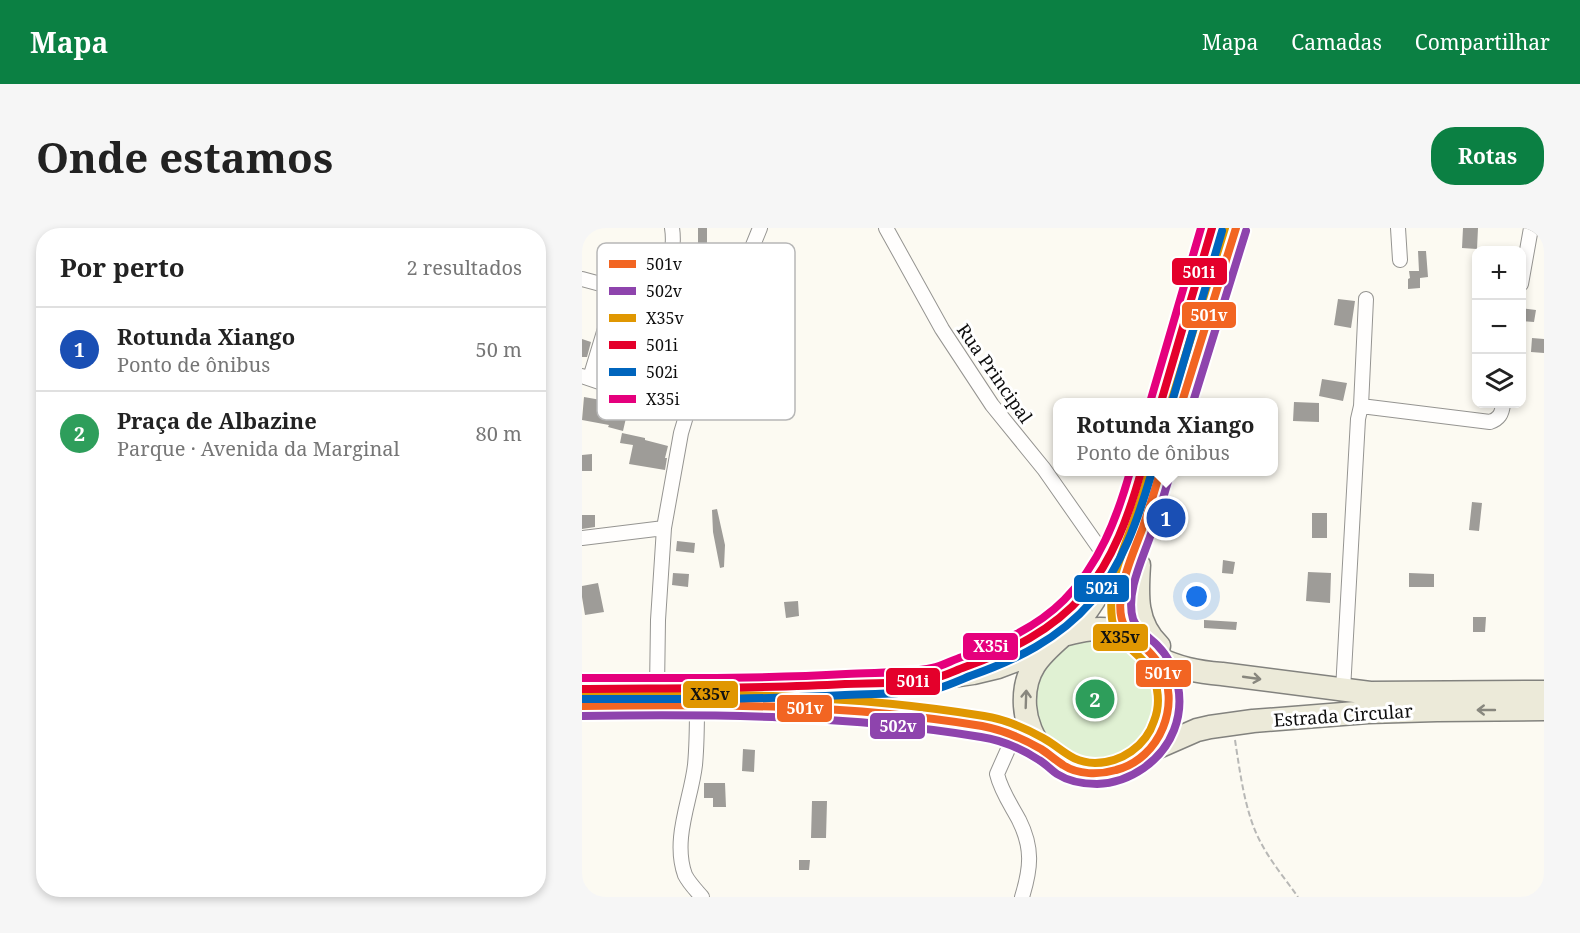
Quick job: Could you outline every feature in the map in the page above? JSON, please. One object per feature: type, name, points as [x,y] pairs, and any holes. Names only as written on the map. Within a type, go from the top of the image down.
[{"type":"main road","points":[[1162,398],[1212,228]]},
{"type":"main road","points":[[1183,398],[1236,228]]},
{"type":"main road","points":[[1045,752],[1033,735],[1026,716],[1025,695],[1029,675],[1039,657],[1082,616],[1098,594],[1117,552],[1140,476]]},
{"type":"main road","name":"Estrada Circular","points":[[1158,476],[1131,556],[1122,587],[1120,605],[1123,623],[1150,654],[1186,670],[1370,693],[1544,692]]},
{"type":"main road","points":[[933,679],[984,661],[1024,643],[1067,612],[1086,593],[1107,559],[1132,505]]},
{"type":"main road","points":[[1140,533],[1137,593],[1139,613],[1145,629],[1156,643],[1172,655],[1222,674]]},
{"type":"main road","points":[[582,689],[724,690],[933,679],[998,667],[1022,658],[1059,638],[1093,628],[1113,630],[1131,637],[1150,654],[1164,675],[1169,696],[1167,716],[1160,736],[1148,752],[1130,765],[1119,769],[1085,773],[1064,765],[1014,736],[995,729],[951,722],[819,708],[697,704],[582,706]]},
{"type":"main road","name":"Estrada Circular","points":[[1148,752],[1185,734],[1210,727],[1368,712],[1544,709]]},
{"type":"main road","points":[[951,722],[1009,747],[1066,780],[1081,784],[1105,785],[1136,776],[1186,743],[1243,724]]},
{"type":"street","points":[[672,228],[673,243]]},
{"type":"street","points":[[754,243],[760,228]]},
{"type":"street","name":"Rua Principal","points":[[886,228],[942,329],[992,405],[1044,469],[1107,559]]},
{"type":"street","points":[[1398,228],[1400,260]]},
{"type":"street","points":[[1526,256],[1531,228]]},
{"type":"street","points":[[582,279],[597,283]]},
{"type":"street","points":[[1343,690],[1366,298]]},
{"type":"street","points":[[586,377],[597,346]]},
{"type":"street","points":[[1361,406],[1490,422],[1500,416],[1502,408]]},
{"type":"street","points":[[657,688],[658,620],[664,528],[685,420]]},
{"type":"street","points":[[582,538],[664,528]]},
{"type":"street","points":[[697,704],[695,765],[680,844],[686,876],[702,897]]},
{"type":"street","points":[[1009,747],[997,774],[1008,802],[1026,835],[1030,852],[1029,869],[1022,897]]},
{"type":"path","points":[[1243,724],[1243,788],[1252,819],[1260,843],[1298,897]]},
{"type":"green space","points":[[1095,639],[1118,643],[1138,657],[1152,677],[1156,700],[1152,723],[1138,743],[1118,757],[1095,761],[1072,757],[1052,743],[1038,723],[1034,700],[1038,677],[1052,657],[1072,643]]},
{"type":"building","points":[[698,228],[707,228],[707,243],[698,243]]},
{"type":"building","points":[[1463,228],[1478,228],[1477,246],[1472,246],[1472,249],[1462,248]]},
{"type":"building","points":[[1418,251],[1426,251],[1428,277],[1420,278],[1420,288],[1408,289],[1409,271],[1419,271]]},
{"type":"building","points":[[1338,299],[1355,301],[1351,328],[1334,325]]},
{"type":"building","points":[[1526,309],[1536,310],[1534,322],[1526,321]]},
{"type":"building","points":[[1532,338],[1544,339],[1544,353],[1531,352]]},
{"type":"building","points":[[582,339],[591,342],[587,357],[582,357]]},
{"type":"building","points":[[1322,379],[1347,383],[1343,401],[1319,396]]},
{"type":"building","points":[[584,397],[597,399],[597,420],[626,420],[623,431],[608,427],[609,425],[582,420]]},
{"type":"building","points":[[1294,402],[1319,403],[1319,422],[1293,421]]},
{"type":"building","points":[[622,433],[668,446],[665,470],[629,464],[633,445],[620,443]]},
{"type":"building","points":[[592,454],[592,471],[582,471],[582,455]]},
{"type":"building","points":[[1472,502],[1482,503],[1479,531],[1469,530]]},
{"type":"building","points":[[717,509],[725,545],[724,567],[720,568],[713,532],[712,510]]},
{"type":"building","points":[[1312,513],[1327,513],[1327,538],[1312,538]]},
{"type":"building","points":[[582,515],[595,515],[595,527],[582,529]]},
{"type":"building","points":[[677,541],[695,543],[694,553],[676,551]]},
{"type":"building","points":[[1223,560],[1235,562],[1233,574],[1222,573]]},
{"type":"building","points":[[1308,572],[1331,573],[1330,603],[1306,601]]},
{"type":"building","points":[[673,573],[689,574],[688,587],[672,585]]},
{"type":"building","points":[[1409,573],[1434,574],[1434,587],[1409,587]]},
{"type":"building","points":[[598,583],[604,612],[585,615],[582,586]]},
{"type":"building","points":[[798,601],[799,616],[786,618],[784,602]]},
{"type":"building","points":[[1473,617],[1486,617],[1485,632],[1473,632]]},
{"type":"building","points":[[1204,620],[1237,622],[1236,630],[1204,628]]},
{"type":"building","points":[[743,749],[755,750],[754,772],[742,771]]},
{"type":"building","points":[[704,783],[725,783],[726,807],[713,807],[713,798],[704,798]]},
{"type":"building","points":[[812,801],[827,801],[826,838],[811,838]]},
{"type":"building","points":[[799,860],[810,860],[809,870],[799,870]]},
{"type":"transit line","name":"X35i","points":[[1151,398],[1201,228]]},
{"type":"transit line","name":"501i","points":[[1162,398],[1212,228]]},
{"type":"transit line","name":"X35v","points":[[1172,398],[1225,228]]},
{"type":"transit line","name":"501v","points":[[1183,398],[1236,228]]},
{"type":"transit line","name":"502i","points":[[1173,398],[1222,231]]},
{"type":"transit line","name":"502v","points":[[1194,398],[1246,231]]},
{"type":"transit line","name":"X35i","points":[[582,678],[780,677],[900,672],[940,666],[990,647],[1016,634],[1041,619],[1064,600],[1097,556],[1113,523],[1129,476]]},
{"type":"transit line","name":"501i","points":[[582,689],[746,688],[888,683],[931,679],[948,674],[1014,647],[1044,629],[1072,607],[1094,581],[1112,552],[1140,476]]},
{"type":"transit line","name":"X35v","points":[[582,695],[783,696],[934,709],[992,717],[1022,727],[1067,754],[1086,762],[1114,760],[1131,751],[1145,738],[1154,721],[1158,706],[1157,687],[1153,674],[1118,634],[1114,627],[1111,607],[1116,572],[1148,476]]},
{"type":"transit line","name":"502i","points":[[582,699],[812,697],[913,692],[940,688],[987,670],[1036,647],[1065,626],[1092,601],[1112,573],[1120,557],[1135,525],[1151,476]]},
{"type":"transit line","name":"501v","points":[[582,706],[782,707],[882,713],[982,726],[1027,741],[1069,768],[1096,773],[1116,770],[1131,764],[1145,754],[1155,742],[1168,712],[1169,695],[1166,679],[1159,664],[1125,627],[1120,604],[1129,563],[1159,476]]},
{"type":"transit line","name":"502v","points":[[582,716],[732,716],[882,724],[989,738],[1032,756],[1061,776],[1076,782],[1097,784],[1121,780],[1143,768],[1162,751],[1174,730],[1179,708],[1175,674],[1157,645],[1135,623],[1131,608],[1136,574],[1170,476]]},
{"type":"place","name":"Rotunda Xiango","points":[[1166,518]]},
{"type":"place","name":"Praça de Albazine","points":[[1095,699]]}]
